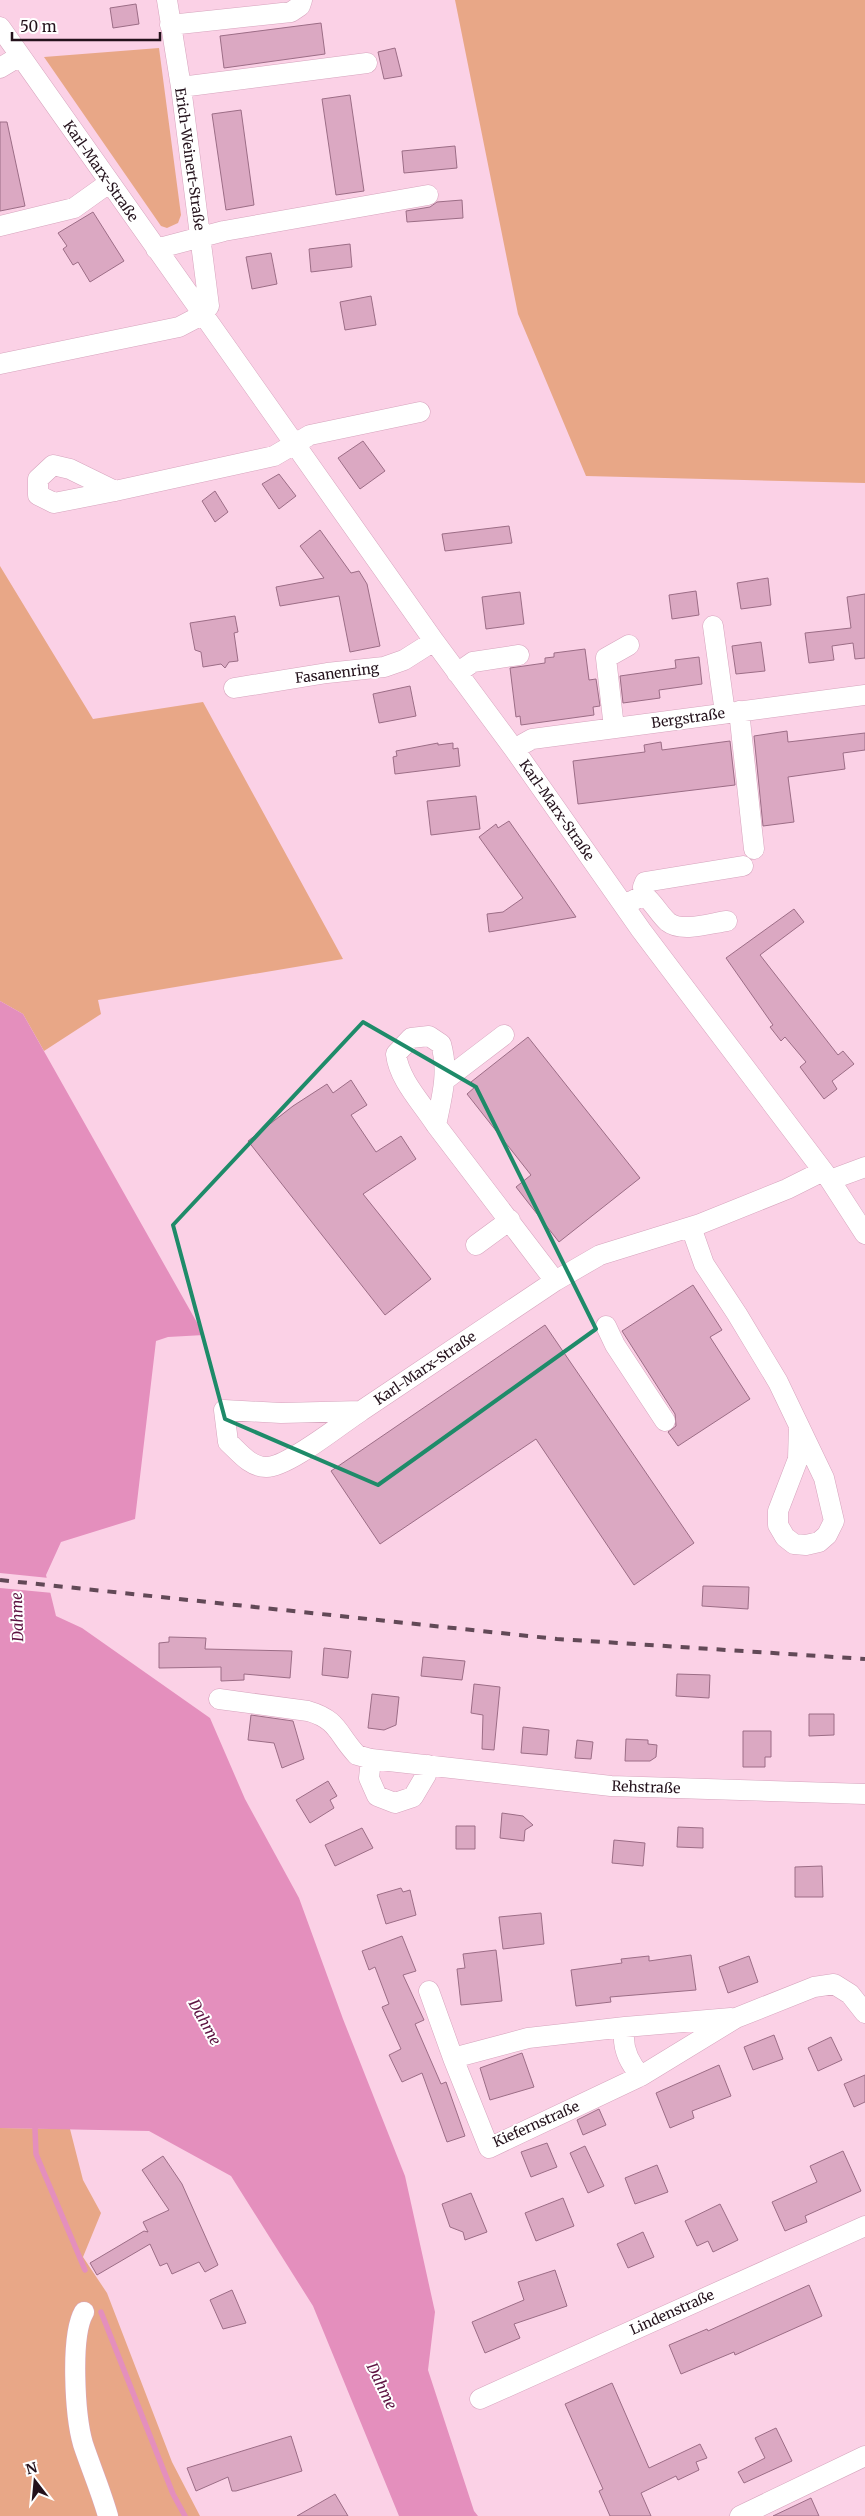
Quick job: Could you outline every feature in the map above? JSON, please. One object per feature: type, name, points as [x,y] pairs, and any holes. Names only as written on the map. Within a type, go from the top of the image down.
[{"type":"street","name":"Erich-Weinert-Straße","points":[[167,0],[181,88],[209,306],[202,315]]},
{"type":"street","points":[[170,25],[291,12],[300,6],[302,0]]},
{"type":"street","name":"Karl-Marx-Straße","points":[[0,27],[434,641],[514,749],[624,905],[827,1176],[865,1234]]},
{"type":"street","points":[[0,68],[20,56]]},
{"type":"street","points":[[181,88],[367,63]]},
{"type":"street","points":[[0,226],[74,208],[109,183]]},
{"type":"street","points":[[156,249],[224,231],[428,195]]},
{"type":"street","points":[[0,364],[179,327],[202,315]]},
{"type":"street","points":[[115,490],[274,456],[310,435],[420,412]]},
{"type":"street","points":[[713,626],[732,712],[754,849]]},
{"type":"street","name":"Fasanenring","points":[[234,688],[327,673],[384,667],[404,660],[434,641]]},
{"type":"street","points":[[614,728],[606,658],[629,645]]},
{"type":"street","points":[[457,673],[473,662],[519,656]]},
{"type":"street","name":"Bergstraße","points":[[514,749],[532,739],[865,695]]},
{"type":"street","points":[[727,921],[676,926],[668,921],[652,901],[644,895],[643,887],[645,882],[743,866]]},
{"type":"street","points":[[624,905],[644,895]]},
{"type":"street","points":[[445,1080],[504,1035]]},
{"type":"street","points":[[436,1125],[445,1080],[446,1060],[441,1044],[429,1036],[411,1038],[396,1054],[401,1074],[436,1125],[555,1281]]},
{"type":"street","points":[[827,1176],[865,1167]]},
{"type":"street","name":"Karl-Marx-Straße","points":[[361,1411],[281,1413],[224,1410],[228,1442],[252,1464],[266,1467],[283,1464],[555,1281],[600,1255],[691,1227],[787,1189],[827,1176]]},
{"type":"street","points":[[476,1245],[510,1220]]},
{"type":"street","points":[[691,1227],[704,1264],[773,1374],[799,1426],[824,1478],[834,1522],[827,1535],[819,1542],[806,1545],[794,1544],[785,1537],[778,1525],[778,1511],[798,1459],[799,1426]]},
{"type":"street","points":[[606,1326],[615,1345],[665,1421]]},
{"type":"street","name":"Rehstraße","points":[[219,1699],[308,1711],[321,1715],[334,1723],[357,1756],[371,1759],[611,1786],[865,1794]]},
{"type":"street","points":[[371,1759],[369,1778],[377,1796],[395,1803],[414,1797],[426,1775],[428,1765]]},
{"type":"street","name":"Kiefernstraße","points":[[429,1991],[452,2058],[490,2148],[641,2076],[736,2018],[814,1987],[834,1984],[850,1994],[865,2013]]},
{"type":"street","name":"Kiefernstraße","points":[[452,2058],[528,2038],[626,2027],[736,2018]]},
{"type":"street","points":[[626,2027],[622,2040],[631,2065],[641,2076]]},
{"type":"street","name":"Lindenstraße","points":[[480,2399],[865,2226]]},
{"type":"street","points":[[84,2312],[80,2319],[75,2353],[77,2398],[83,2442],[108,2516]]},
{"type":"street","points":[[740,2516],[865,2456]]},
{"type":"highlighted area","points":[[363,1022],[476,1087],[596,1329],[378,1485],[225,1419],[173,1225]]},
{"type":"shaded area","points":[[455,0],[865,0],[865,483],[586,476],[518,314]]},
{"type":"shaded area","points":[[159,48],[181,215],[178,223],[167,228],[161,226],[44,57]]},
{"type":"shaded area","points":[[0,566],[93,719],[203,702],[343,959],[98,1000],[101,1014],[44,1051],[23,1014],[0,1001]]},
{"type":"shaded area","points":[[0,2128],[70,2129],[83,2180],[101,2213],[83,2257],[107,2293],[172,2462],[200,2516],[0,2516]]},
{"type":"water","name":"Dahme","points":[[0,1001],[23,1014],[204,1335],[168,1337],[156,1341],[135,1519],[61,1542],[46,1575],[56,1616],[82,1628],[210,1718],[245,1799],[299,1898],[343,2019],[405,2176],[435,2312],[428,2370],[474,2511],[478,2516],[399,2516],[313,2306],[231,2176],[149,2131],[0,2128]]},
{"type":"pier","points":[[0,1573],[49,1578],[53,1593],[0,1588]]},
{"type":"building","points":[[136,4],[139,24],[113,28],[110,8]]},
{"type":"building","points":[[321,23],[325,54],[224,68],[220,36]]},
{"type":"building","points":[[395,48],[402,76],[384,79],[378,52]]},
{"type":"building","points":[[350,95],[364,191],[336,195],[322,99]]},
{"type":"building","points":[[241,110],[254,205],[226,210],[212,114]]},
{"type":"building","points":[[0,122],[7,122],[25,206],[0,211]]},
{"type":"building","points":[[455,146],[457,168],[404,173],[402,151]]},
{"type":"building","points":[[462,200],[463,218],[407,222],[406,211],[430,207],[437,202]]},
{"type":"building","points":[[93,212],[124,261],[90,282],[78,262],[73,265],[63,249],[67,246],[58,233]]},
{"type":"building","points":[[350,244],[352,267],[311,272],[309,249]]},
{"type":"building","points":[[271,253],[277,284],[252,289],[246,257]]},
{"type":"building","points":[[371,296],[376,325],[345,330],[340,302]]},
{"type":"building","points":[[363,441],[385,471],[360,489],[338,458]]},
{"type":"building","points":[[279,474],[296,496],[279,509],[262,484]]},
{"type":"building","points":[[215,491],[228,512],[215,522],[202,501]]},
{"type":"building","points":[[509,526],[512,543],[445,551],[442,534]]},
{"type":"building","points":[[320,530],[351,573],[359,571],[367,584],[380,646],[350,652],[339,596],[280,606],[276,587],[324,578],[300,546]]},
{"type":"building","points":[[768,578],[771,605],[741,609],[737,583]]},
{"type":"building","points":[[696,591],[699,615],[672,619],[669,595]]},
{"type":"building","points":[[520,592],[524,624],[486,629],[482,597]]},
{"type":"building","points":[[865,594],[865,658],[855,659],[853,643],[832,646],[834,660],[809,663],[805,633],[851,628],[847,597]]},
{"type":"building","points":[[235,616],[238,632],[234,633],[238,661],[229,662],[225,668],[221,664],[203,667],[201,652],[195,650],[190,623]]},
{"type":"building","points":[[761,642],[765,671],[736,674],[732,646]]},
{"type":"building","points":[[585,649],[589,680],[596,679],[600,706],[593,707],[594,715],[521,725],[520,716],[516,717],[510,668],[545,663],[545,658],[554,657],[554,653]]},
{"type":"building","points":[[699,657],[702,684],[659,690],[660,698],[623,703],[620,676],[676,668],[675,660]]},
{"type":"building","points":[[410,686],[416,716],[379,723],[373,694]]},
{"type":"building","points":[[787,731],[788,742],[865,733],[865,750],[843,753],[845,769],[788,777],[794,822],[763,826],[754,736]]},
{"type":"building","points":[[730,741],[735,785],[578,804],[573,761],[645,752],[644,745],[661,742],[662,750]]},
{"type":"building","points":[[438,743],[438,745],[453,743],[453,749],[458,748],[460,766],[395,774],[393,757],[397,756],[396,751]]},
{"type":"building","points":[[476,796],[480,829],[431,835],[427,801]]},
{"type":"building","points":[[509,821],[576,917],[489,932],[487,914],[503,912],[523,898],[479,837],[496,824],[498,828]]},
{"type":"building","points":[[794,909],[804,922],[760,955],[838,1055],[843,1051],[854,1064],[832,1081],[837,1089],[824,1099],[800,1067],[806,1062],[785,1037],[781,1041],[770,1027],[773,1025],[726,958]]},
{"type":"building","points":[[528,1037],[640,1178],[559,1242],[516,1187],[531,1175],[467,1094],[475,1087],[471,1082]]},
{"type":"building","points":[[351,1080],[367,1105],[351,1115],[376,1152],[401,1136],[416,1159],[363,1194],[431,1279],[385,1315],[248,1141],[293,1106],[327,1084],[333,1093]]},
{"type":"building","points":[[693,1285],[722,1330],[710,1337],[750,1399],[678,1446],[668,1432],[676,1426],[675,1414],[622,1331]]},
{"type":"building","points":[[545,1325],[694,1543],[634,1585],[536,1439],[380,1544],[331,1471]]},
{"type":"building","points":[[703,1586],[749,1587],[748,1609],[702,1606]]},
{"type":"building","points":[[169,1637],[206,1638],[205,1649],[292,1651],[290,1678],[244,1674],[244,1680],[221,1681],[221,1667],[159,1668],[159,1643],[169,1642]]},
{"type":"building","points":[[324,1648],[351,1651],[348,1678],[322,1675]]},
{"type":"building","points":[[423,1657],[465,1661],[462,1680],[421,1676]]},
{"type":"building","points":[[677,1674],[710,1675],[709,1698],[676,1696]]},
{"type":"building","points":[[474,1684],[500,1687],[494,1750],[482,1749],[483,1715],[471,1713]]},
{"type":"building","points":[[372,1694],[399,1697],[396,1725],[384,1730],[368,1728]]},
{"type":"building","points":[[809,1714],[834,1714],[834,1735],[809,1736]]},
{"type":"building","points":[[251,1715],[293,1721],[304,1759],[282,1768],[274,1743],[248,1740]]},
{"type":"building","points":[[523,1727],[549,1730],[547,1755],[521,1753]]},
{"type":"building","points":[[743,1731],[771,1731],[771,1757],[765,1757],[765,1767],[743,1767]]},
{"type":"building","points":[[626,1739],[648,1740],[648,1744],[657,1745],[656,1757],[650,1761],[625,1761]]},
{"type":"building","points":[[577,1740],[593,1742],[591,1759],[575,1758]]},
{"type":"building","points":[[328,1781],[337,1796],[330,1800],[334,1808],[310,1823],[296,1800]]},
{"type":"building","points":[[502,1813],[523,1816],[533,1825],[525,1830],[524,1841],[500,1838]]},
{"type":"building","points":[[456,1826],[475,1826],[475,1849],[456,1849]]},
{"type":"building","points":[[678,1827],[703,1828],[703,1848],[677,1847]]},
{"type":"building","points":[[362,1828],[373,1848],[335,1866],[325,1845]]},
{"type":"building","points":[[614,1840],[645,1843],[643,1866],[612,1863]]},
{"type":"building","points":[[822,1866],[823,1897],[795,1897],[795,1867]]},
{"type":"building","points":[[401,1888],[403,1892],[410,1890],[416,1915],[386,1924],[377,1895]]},
{"type":"building","points":[[541,1913],[544,1944],[503,1949],[499,1917]]},
{"type":"building","points":[[402,1936],[416,1971],[403,1975],[424,2020],[415,2024],[441,2084],[446,2082],[465,2136],[447,2142],[422,2073],[402,2082],[389,2055],[401,2049],[382,2007],[389,2004],[375,1967],[369,1970],[362,1951]]},
{"type":"building","points":[[496,1950],[502,2001],[461,2005],[457,1969],[465,1968],[463,1954]]},
{"type":"building","points":[[691,1955],[696,1990],[610,1997],[611,2002],[576,2006],[571,1970],[622,1963],[621,1959],[649,1956],[649,1961]]},
{"type":"building","points":[[749,1956],[758,1982],[728,1993],[719,1967]]},
{"type":"building","points":[[774,2035],[783,2059],[753,2070],[744,2047]]},
{"type":"building","points":[[831,2037],[842,2060],[818,2071],[808,2048]]},
{"type":"building","points":[[522,2053],[534,2087],[490,2100],[480,2068]]},
{"type":"building","points":[[719,2065],[731,2096],[692,2111],[694,2118],[670,2128],[656,2093]]},
{"type":"building","points":[[865,2075],[865,2102],[854,2107],[844,2084]]},
{"type":"building","points":[[599,2109],[606,2125],[583,2135],[577,2120]]},
{"type":"building","points":[[547,2143],[557,2167],[531,2177],[521,2152]]},
{"type":"building","points":[[585,2146],[604,2186],[588,2193],[570,2153]]},
{"type":"building","points":[[843,2151],[861,2191],[805,2216],[807,2222],[785,2231],[772,2202],[817,2182],[810,2166]]},
{"type":"building","points":[[163,2156],[182,2184],[218,2265],[205,2272],[199,2262],[172,2274],[167,2263],[160,2266],[150,2244],[97,2275],[90,2263],[144,2231],[148,2232],[143,2222],[169,2210],[142,2170]]},
{"type":"building","points":[[657,2165],[668,2192],[635,2204],[625,2178]]},
{"type":"building","points":[[471,2193],[487,2232],[465,2240],[463,2232],[450,2227],[442,2204]]},
{"type":"building","points":[[563,2198],[574,2226],[536,2241],[525,2213]]},
{"type":"building","points":[[720,2204],[738,2240],[713,2252],[708,2241],[697,2246],[685,2221]]},
{"type":"building","points":[[643,2232],[654,2257],[628,2268],[617,2244]]},
{"type":"building","points":[[555,2270],[567,2306],[514,2324],[520,2338],[485,2353],[472,2322],[524,2300],[518,2282]]},
{"type":"building","points":[[809,2285],[822,2316],[735,2355],[734,2352],[681,2374],[669,2345],[707,2329],[708,2331]]},
{"type":"building","points":[[232,2290],[246,2323],[223,2329],[210,2300]]},
{"type":"building","points":[[612,2383],[649,2468],[700,2444],[707,2458],[696,2462],[699,2470],[678,2480],[676,2476],[641,2493],[651,2516],[610,2516],[599,2491],[603,2489],[565,2404]]},
{"type":"building","points":[[776,2428],[792,2461],[744,2483],[738,2472],[765,2458],[755,2438]]},
{"type":"building","points":[[291,2436],[302,2471],[236,2491],[232,2491],[228,2477],[196,2491],[187,2468]]},
{"type":"building","points":[[335,2494],[348,2516],[297,2516]]},
{"type":"building","points":[[811,2498],[819,2516],[773,2516]]},
{"type":"waterway","points":[[38,2122],[35,2129],[36,2154],[85,2270]]},
{"type":"waterway","points":[[101,2312],[173,2494],[185,2516]]},
{"type":"railway","points":[[0,1580],[557,1639],[865,1659]]}]
